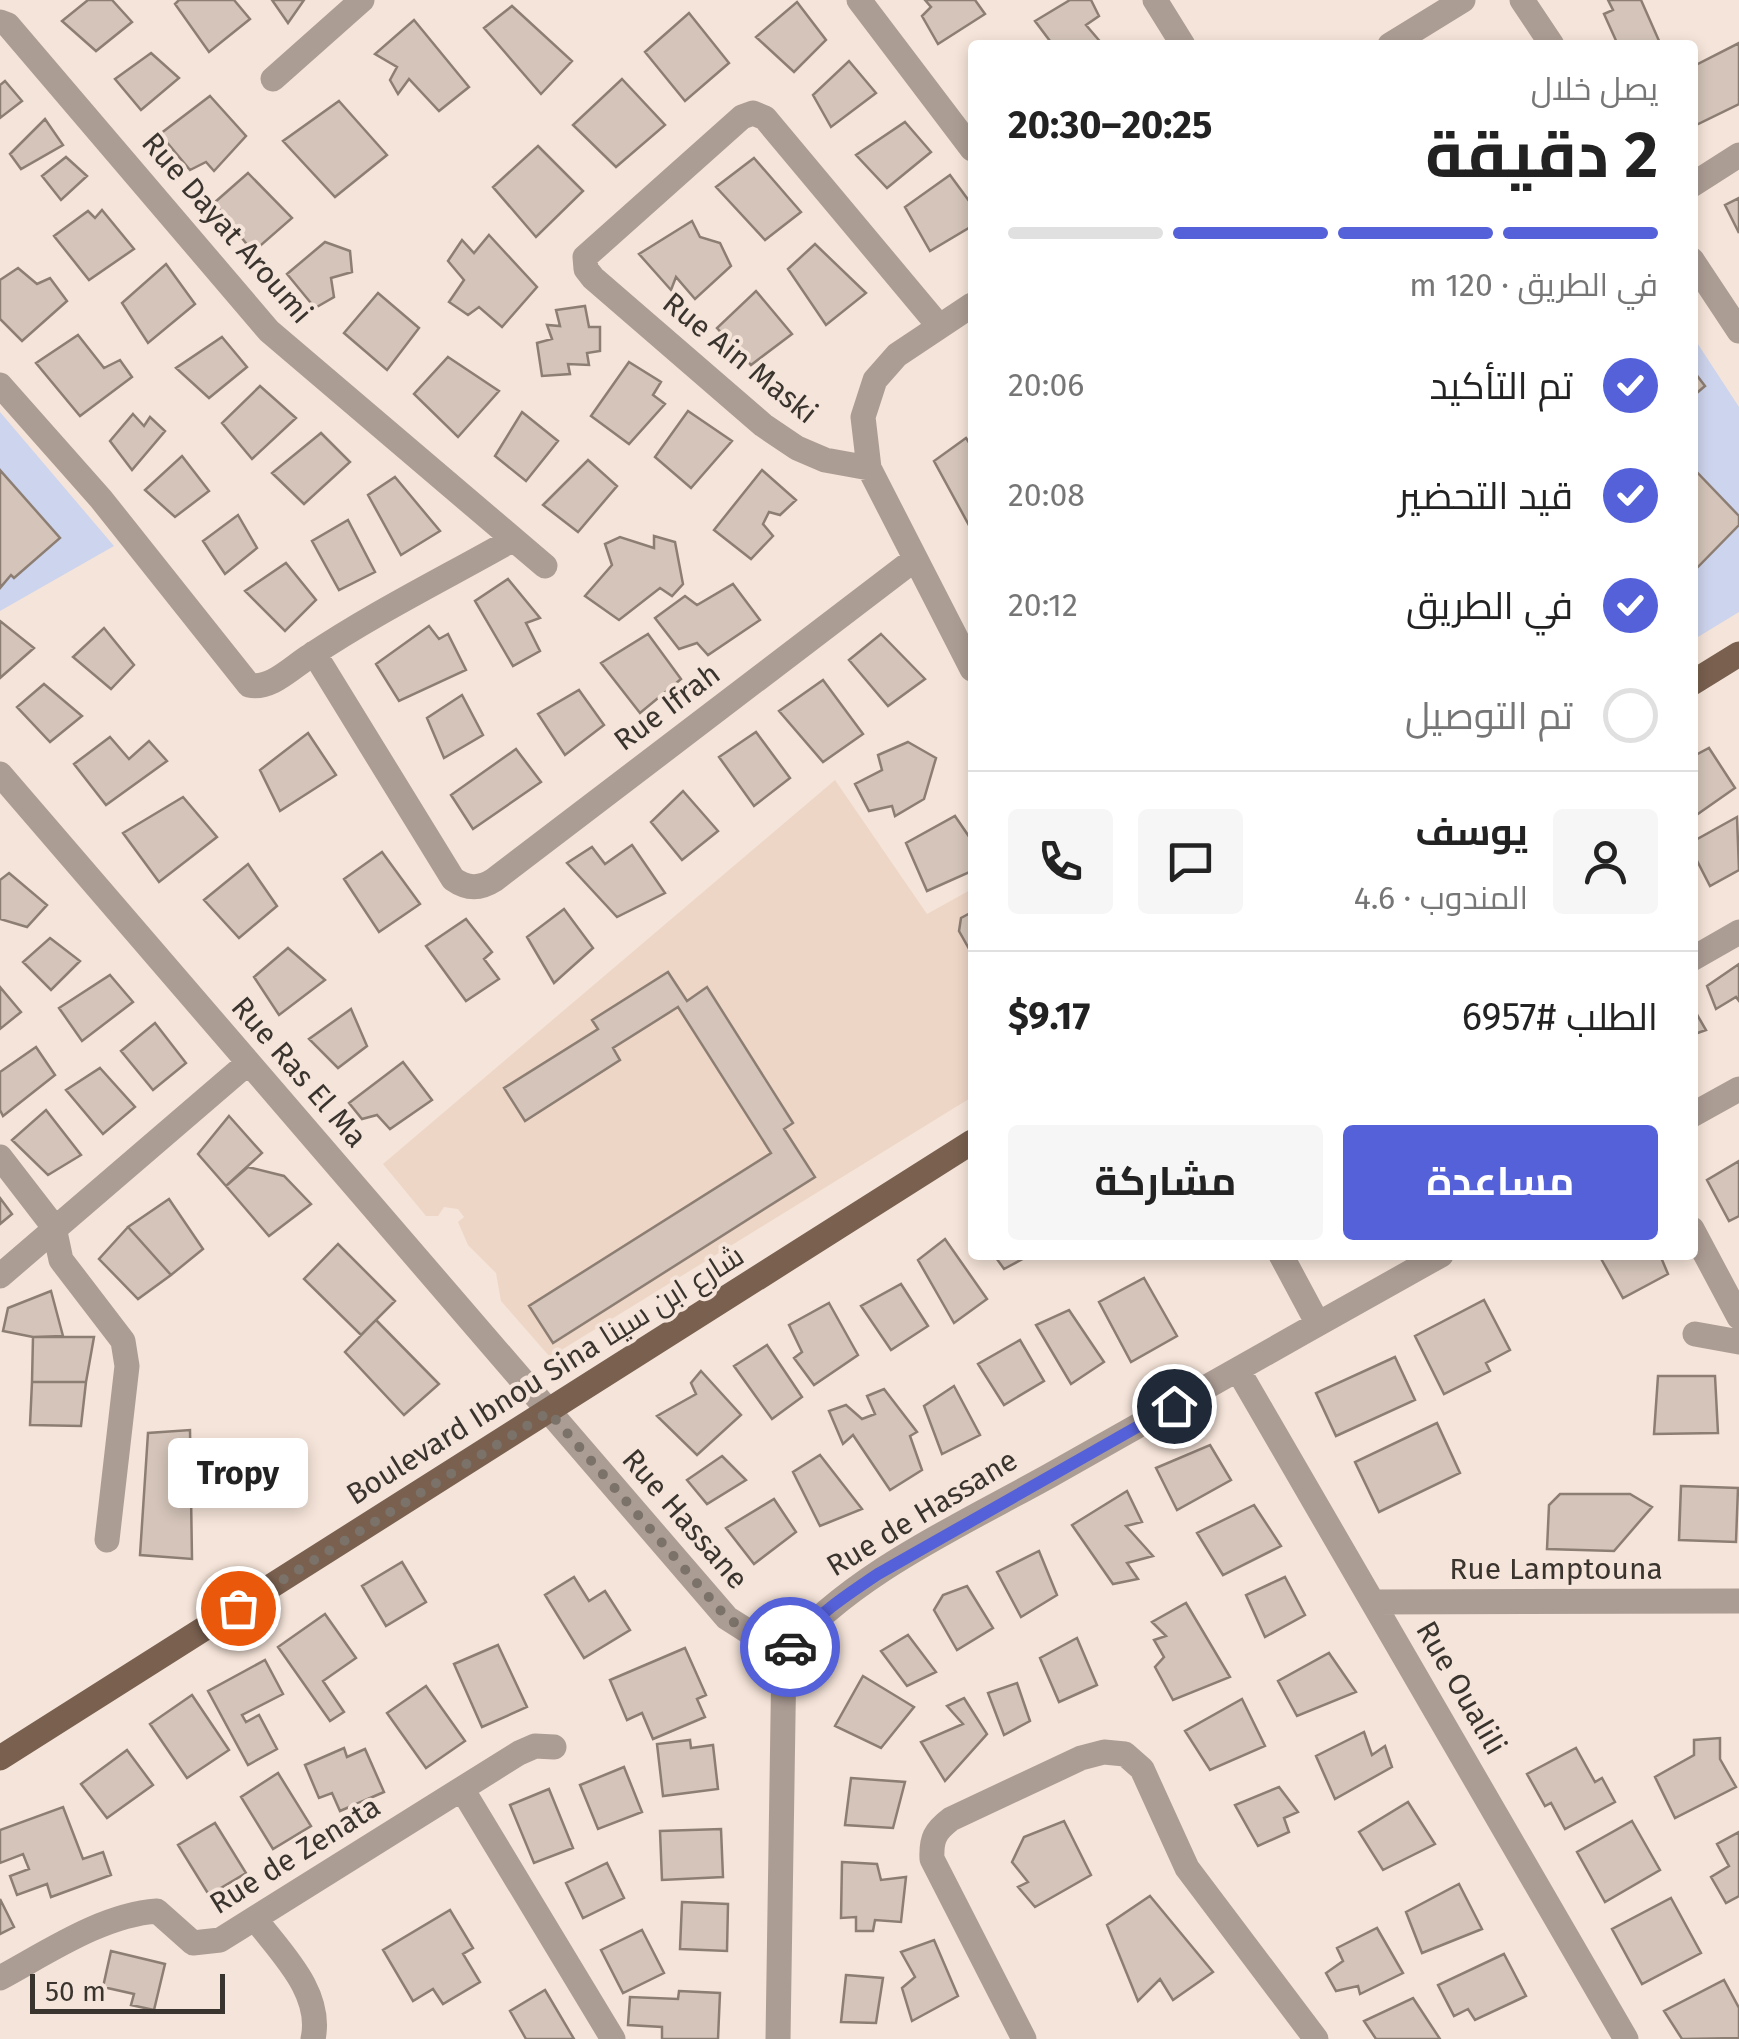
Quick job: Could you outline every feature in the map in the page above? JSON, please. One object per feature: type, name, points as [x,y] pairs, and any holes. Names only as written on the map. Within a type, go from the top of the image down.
[{"type":"main road","points":[[1698,679],[1739,654]]},
{"type":"main road","name":"Boulevard Ibnou Sina شارع ابن سينا","points":[[0,1758],[968,1145]]},
{"type":"street","points":[[273,79],[362,0]]},
{"type":"street","points":[[859,0],[968,144]]},
{"type":"street","points":[[1155,0],[1180,40]]},
{"type":"street","points":[[1398,40],[1463,0]]},
{"type":"street","points":[[1522,0],[1549,40]]},
{"type":"street","name":"Rue Dayat Aroumi","points":[[0,22],[8,25],[269,331],[545,566]]},
{"type":"street","name":"Rue Ain Maski","points":[[869,468],[825,460],[797,448],[763,425],[586,269],[586,256],[742,117],[753,113],[765,118],[939,326]]},
{"type":"street","points":[[1698,181],[1739,155]]},
{"type":"street","points":[[1698,269],[1739,331]]},
{"type":"street","points":[[968,308],[896,355],[875,380],[863,417],[869,468],[968,661]]},
{"type":"street","points":[[0,385],[100,499],[249,685],[269,683],[314,653],[512,540]]},
{"type":"street","name":"Rue Ifrah","points":[[314,653],[453,879],[473,888],[494,880],[916,559]]},
{"type":"street","name":"Rue Ras El Ma","points":[[0,774],[549,1412]]},
{"type":"street","points":[[1698,956],[1739,932]]},
{"type":"street","points":[[0,1276],[248,1063]]},
{"type":"street","points":[[1698,1112],[1739,1089]]},
{"type":"street","points":[[0,1157],[54,1227],[61,1260],[123,1341],[127,1366],[108,1540]]},
{"type":"street","points":[[1698,1240],[1739,1317]]},
{"type":"street","points":[[1284,1260],[1318,1324]]},
{"type":"street","name":"Rue de Hassane","points":[[784,1654],[820,1615],[878,1574],[1432,1260]]},
{"type":"street","points":[[1695,1334],[1739,1342]]},
{"type":"street","name":"Rue Oualili","points":[[1238,1370],[1626,2039]]},
{"type":"street","name":"Rue Hassane","points":[[549,1412],[727,1618],[784,1654]]},
{"type":"street","name":"Rue Lamptouna","points":[[1373,1602],[1739,1600]]},
{"type":"street","points":[[778,2039],[784,1654]]},
{"type":"street","name":"Rue de Zenata","points":[[0,1978],[70,1941],[141,1912],[157,1911],[193,1943],[220,1940],[519,1753],[535,1746],[554,1747]]},
{"type":"street","points":[[1024,2039],[932,1860],[931,1842],[938,1829],[951,1820],[1081,1758],[1104,1752],[1125,1754],[1142,1769],[1186,1868],[1316,2039]]},
{"type":"street","points":[[462,1789],[613,2039]]},
{"type":"street","points":[[256,1920],[305,1989],[316,2019],[314,2039]]},
{"type":"shaded area","points":[[1698,344],[1739,407],[1739,612],[1698,637]]},
{"type":"shaded area","points":[[0,412],[114,546],[0,611],[0,584],[60,538],[0,470]]},
{"type":"shaded area","points":[[835,780],[927,914],[968,891],[968,1099],[550,1357],[501,1301],[496,1273],[468,1245],[458,1222],[464,1217],[458,1209],[444,1207],[438,1216],[426,1216],[383,1164]]},
{"type":"building","points":[[88,0],[112,0],[132,22],[96,51],[62,21]]},
{"type":"building","points":[[179,0],[234,0],[250,19],[209,52],[175,4]]},
{"type":"building","points":[[272,0],[304,0],[288,23]]},
{"type":"building","points":[[925,0],[975,0],[985,14],[938,44],[922,16],[931,7]]},
{"type":"building","points":[[1070,0],[1091,0],[1099,16],[1086,25],[1099,40],[1049,40],[1035,21]]},
{"type":"building","points":[[1608,0],[1641,0],[1659,40],[1616,40],[1604,14],[1613,10]]},
{"type":"building","points":[[797,2],[826,40],[794,72],[756,37]]},
{"type":"building","points":[[512,6],[572,61],[541,94],[484,28]]},
{"type":"building","points":[[689,13],[729,63],[685,101],[645,52]]},
{"type":"building","points":[[414,20],[469,87],[439,111],[409,79],[398,94],[390,80],[397,67],[375,54]]},
{"type":"building","points":[[1739,43],[1739,104],[1698,124],[1698,64]]},
{"type":"building","points":[[151,53],[179,78],[141,110],[115,79]]},
{"type":"building","points":[[849,61],[876,93],[831,127],[813,95]]},
{"type":"building","points":[[622,79],[665,125],[616,167],[573,125]]},
{"type":"building","points":[[5,81],[22,101],[0,118],[0,85]]},
{"type":"building","points":[[210,96],[246,136],[214,171],[206,162],[190,170],[160,134]]},
{"type":"building","points":[[339,101],[387,155],[335,197],[283,141]]},
{"type":"building","points":[[45,119],[63,145],[21,169],[10,154]]},
{"type":"building","points":[[905,122],[931,152],[887,188],[856,155]]},
{"type":"building","points":[[538,146],[583,191],[536,237],[493,187]]},
{"type":"building","points":[[66,157],[87,176],[61,200],[42,176]]},
{"type":"building","points":[[754,158],[801,212],[765,240],[716,187]]},
{"type":"building","points":[[248,173],[292,218],[253,252],[214,203]]},
{"type":"building","points":[[950,175],[968,200],[968,228],[930,251],[905,207]]},
{"type":"building","points":[[1739,198],[1739,233],[1725,205]]},
{"type":"building","points":[[102,210],[134,249],[89,280],[54,236],[88,211],[95,218]]},
{"type":"building","points":[[692,221],[700,237],[720,243],[731,266],[695,299],[676,277],[671,290],[639,254]]},
{"type":"building","points":[[489,235],[537,287],[502,327],[479,307],[468,315],[449,302],[464,280],[448,261],[462,240],[474,253]]},
{"type":"building","points":[[325,242],[350,251],[352,272],[331,278],[334,297],[315,308],[287,274]]},
{"type":"building","points":[[815,244],[866,293],[826,325],[788,269]]},
{"type":"building","points":[[166,264],[195,304],[148,343],[122,303]]},
{"type":"building","points":[[18,268],[37,284],[50,278],[67,301],[22,341],[0,319],[0,280]]},
{"type":"building","points":[[756,291],[792,334],[751,365],[717,328]]},
{"type":"building","points":[[378,293],[419,328],[387,370],[344,333]]},
{"type":"building","points":[[585,306],[589,327],[600,327],[600,351],[587,353],[589,365],[568,364],[570,374],[542,376],[537,343],[552,339],[547,325],[560,326],[556,310]]},
{"type":"building","points":[[78,335],[104,368],[120,360],[132,377],[80,416],[36,363]]},
{"type":"building","points":[[222,337],[247,367],[209,398],[176,368]]},
{"type":"building","points":[[448,357],[499,391],[458,437],[414,394]]},
{"type":"building","points":[[629,362],[661,382],[653,395],[665,404],[629,444],[591,416]]},
{"type":"building","points":[[260,386],[296,418],[252,459],[222,423]]},
{"type":"building","points":[[688,411],[732,441],[691,488],[655,457]]},
{"type":"building","points":[[522,412],[558,441],[526,481],[495,456]]},
{"type":"building","points":[[133,414],[144,426],[150,417],[165,431],[132,470],[110,441]]},
{"type":"building","points":[[321,433],[350,462],[304,504],[272,473]]},
{"type":"building","points":[[966,438],[968,441],[968,523],[934,461]]},
{"type":"building","points":[[182,456],[209,491],[175,517],[145,490]]},
{"type":"building","points":[[588,460],[617,486],[578,532],[543,505]]},
{"type":"building","points":[[0,470],[60,538],[0,588]]},
{"type":"building","points":[[762,470],[796,500],[780,515],[769,512],[763,524],[773,536],[751,559],[714,530]]},
{"type":"building","points":[[1698,473],[1739,516],[1739,525],[1698,567]]},
{"type":"building","points":[[395,477],[440,531],[401,555],[368,495]]},
{"type":"building","points":[[238,515],[257,548],[225,574],[203,541]]},
{"type":"building","points":[[348,520],[375,572],[339,590],[312,541]]},
{"type":"building","points":[[654,536],[675,542],[683,584],[672,596],[660,588],[619,620],[585,596],[612,565],[605,544],[620,537],[654,548]]},
{"type":"building","points":[[286,563],[316,600],[285,631],[245,591]]},
{"type":"building","points":[[508,579],[540,618],[526,623],[540,651],[513,666],[475,601]]},
{"type":"building","points":[[733,584],[760,620],[708,655],[697,643],[679,649],[655,618],[685,596],[697,605]]},
{"type":"building","points":[[0,621],[34,648],[0,678]]},
{"type":"building","points":[[429,626],[439,639],[448,634],[466,670],[399,701],[376,664]]},
{"type":"building","points":[[104,628],[134,665],[111,689],[73,657]]},
{"type":"building","points":[[648,634],[681,679],[640,713],[601,663]]},
{"type":"building","points":[[881,634],[925,679],[888,706],[849,660]]},
{"type":"building","points":[[823,680],[863,734],[823,762],[779,711]]},
{"type":"building","points":[[44,684],[82,716],[50,742],[17,707]]},
{"type":"building","points":[[579,690],[604,725],[565,755],[538,714]]},
{"type":"building","points":[[462,695],[483,735],[444,758],[427,718]]},
{"type":"building","points":[[756,732],[790,778],[754,806],[719,757]]},
{"type":"building","points":[[308,733],[336,775],[280,811],[260,770]]},
{"type":"building","points":[[110,737],[129,759],[149,741],[167,761],[106,805],[74,764]]},
{"type":"building","points":[[908,742],[936,758],[924,799],[895,816],[892,806],[869,811],[855,784],[882,770],[878,755]]},
{"type":"building","points":[[1709,748],[1735,788],[1698,814],[1698,754]]},
{"type":"building","points":[[516,749],[541,782],[473,829],[451,795]]},
{"type":"building","points":[[683,791],[718,831],[682,860],[651,822]]},
{"type":"building","points":[[183,797],[217,837],[159,882],[123,833]]},
{"type":"building","points":[[955,816],[968,835],[968,873],[927,891],[906,843]]},
{"type":"building","points":[[1737,817],[1739,870],[1710,886],[1698,863],[1698,839]]},
{"type":"building","points":[[632,845],[665,893],[617,917],[567,863],[592,847],[605,864]]},
{"type":"building","points":[[382,852],[420,904],[379,932],[344,879]]},
{"type":"building","points":[[248,864],[277,906],[239,938],[204,900]]},
{"type":"building","points":[[9,873],[47,905],[27,927],[0,919],[0,880]]},
{"type":"building","points":[[564,909],[593,948],[554,983],[527,937]]},
{"type":"building","points":[[968,914],[968,947],[959,931],[961,918]]},
{"type":"building","points":[[466,919],[492,952],[484,959],[499,979],[466,1001],[426,946]]},
{"type":"building","points":[[50,938],[80,961],[51,990],[23,962]]},
{"type":"building","points":[[288,948],[325,980],[279,1015],[254,977]]},
{"type":"building","points":[[1739,964],[1739,1001],[1736,997],[1716,1009],[1707,986]]},
{"type":"building","points":[[668,972],[687,1001],[707,987],[793,1123],[784,1129],[815,1177],[553,1343],[529,1306],[771,1153],[678,1007],[613,1048],[620,1060],[525,1121],[504,1088],[598,1029],[592,1020]]},
{"type":"building","points":[[110,975],[133,1002],[82,1041],[59,1008]]},
{"type":"building","points":[[0,987],[21,1012],[0,1029]]},
{"type":"building","points":[[351,1009],[367,1046],[338,1068],[309,1039]]},
{"type":"building","points":[[1698,1016],[1706,1030],[1698,1033]]},
{"type":"building","points":[[155,1023],[186,1063],[153,1090],[121,1051]]},
{"type":"building","points":[[36,1047],[55,1075],[3,1116],[0,1072]]},
{"type":"building","points":[[403,1062],[432,1100],[390,1129],[377,1115],[362,1119],[349,1103]]},
{"type":"building","points":[[100,1068],[135,1107],[103,1134],[66,1090]]},
{"type":"building","points":[[46,1110],[81,1155],[48,1175],[12,1140]]},
{"type":"building","points":[[229,1116],[262,1153],[226,1186],[198,1154]]},
{"type":"building","points":[[1739,1161],[1739,1216],[1729,1221],[1707,1180]]},
{"type":"building","points":[[248,1167],[284,1176],[311,1204],[269,1236],[226,1186]]},
{"type":"building","points":[[0,1198],[12,1214],[0,1224]]},
{"type":"building","points":[[169,1199],[203,1249],[171,1275],[128,1227]]},
{"type":"building","points":[[128,1227],[171,1275],[138,1299],[99,1259]]},
{"type":"building","points":[[945,1239],[987,1299],[954,1323],[918,1260]]},
{"type":"building","points":[[338,1244],[395,1301],[361,1335],[304,1279]]},
{"type":"building","points":[[998,1260],[1021,1260],[1004,1269]]},
{"type":"building","points":[[1602,1260],[1662,1260],[1668,1274],[1623,1298]]},
{"type":"building","points":[[1144,1278],[1177,1336],[1131,1362],[1099,1302]]},
{"type":"building","points":[[901,1284],[928,1326],[891,1350],[861,1306]]},
{"type":"building","points":[[51,1291],[63,1336],[33,1337],[3,1331],[8,1308]]},
{"type":"building","points":[[1484,1300],[1510,1350],[1486,1363],[1490,1371],[1444,1394],[1415,1336]]},
{"type":"building","points":[[829,1303],[858,1355],[814,1385],[794,1358],[802,1352],[789,1325]]},
{"type":"building","points":[[1069,1310],[1104,1362],[1071,1384],[1036,1325]]},
{"type":"building","points":[[376,1320],[439,1384],[404,1415],[345,1352]]},
{"type":"building","points":[[33,1337],[94,1337],[86,1382],[32,1382]]},
{"type":"building","points":[[1020,1340],[1044,1381],[1004,1405],[978,1364]]},
{"type":"building","points":[[767,1345],[802,1397],[772,1419],[734,1366]]},
{"type":"building","points":[[1395,1357],[1415,1400],[1336,1436],[1316,1393]]},
{"type":"building","points":[[701,1371],[741,1415],[697,1455],[657,1416],[696,1394],[691,1383]]},
{"type":"building","points":[[1658,1376],[1715,1376],[1718,1433],[1654,1434]]},
{"type":"building","points":[[32,1382],[86,1382],[81,1426],[30,1425]]},
{"type":"building","points":[[954,1386],[980,1435],[942,1454],[924,1406]]},
{"type":"building","points":[[884,1389],[917,1432],[910,1436],[922,1470],[890,1490],[853,1435],[843,1444],[829,1411],[846,1405],[862,1419],[875,1414],[867,1396]]},
{"type":"building","points":[[1437,1423],[1460,1473],[1379,1512],[1355,1462]]},
{"type":"building","points":[[190,1430],[192,1559],[140,1555],[148,1433]]},
{"type":"building","points":[[1210,1445],[1231,1480],[1177,1510],[1156,1468]]},
{"type":"building","points":[[820,1455],[862,1509],[820,1526],[793,1472]]},
{"type":"building","points":[[722,1456],[746,1480],[707,1504],[687,1480]]},
{"type":"building","points":[[1681,1486],[1738,1488],[1736,1542],[1679,1540]]},
{"type":"building","points":[[1127,1491],[1142,1522],[1126,1526],[1153,1556],[1127,1563],[1138,1579],[1113,1584],[1072,1525]]},
{"type":"building","points":[[1560,1494],[1630,1494],[1652,1507],[1614,1551],[1547,1549],[1549,1505]]},
{"type":"building","points":[[774,1499],[796,1532],[754,1564],[726,1528]]},
{"type":"building","points":[[1254,1505],[1281,1546],[1223,1575],[1197,1533]]},
{"type":"building","points":[[1039,1551],[1057,1595],[1021,1617],[997,1572]]},
{"type":"building","points":[[402,1562],[426,1602],[386,1626],[362,1586]]},
{"type":"building","points":[[574,1577],[589,1601],[605,1591],[630,1630],[584,1658],[545,1595]]},
{"type":"building","points":[[1285,1577],[1305,1615],[1265,1637],[1246,1595]]},
{"type":"building","points":[[967,1586],[993,1628],[957,1650],[934,1610],[943,1595]]},
{"type":"building","points":[[1186,1603],[1230,1677],[1173,1700],[1155,1667],[1164,1657],[1154,1640],[1166,1636],[1152,1622]]},
{"type":"building","points":[[325,1614],[356,1658],[323,1681],[344,1712],[330,1721],[278,1647]]},
{"type":"building","points":[[908,1635],[936,1672],[907,1686],[881,1651]]},
{"type":"building","points":[[1077,1638],[1097,1685],[1059,1702],[1040,1658]]},
{"type":"building","points":[[498,1645],[527,1707],[482,1727],[454,1664]]},
{"type":"building","points":[[685,1648],[706,1695],[697,1699],[705,1717],[653,1739],[642,1713],[627,1720],[610,1680]]},
{"type":"building","points":[[1329,1653],[1356,1692],[1297,1716],[1278,1681]]},
{"type":"building","points":[[265,1660],[283,1694],[242,1715],[246,1722],[259,1715],[277,1749],[248,1765],[208,1691]]},
{"type":"building","points":[[863,1676],[914,1707],[881,1748],[835,1726]]},
{"type":"building","points":[[1017,1683],[1030,1721],[1004,1735],[988,1693]]},
{"type":"building","points":[[426,1686],[465,1741],[426,1768],[387,1713]]},
{"type":"building","points":[[192,1695],[229,1750],[187,1778],[150,1724]]},
{"type":"building","points":[[964,1698],[987,1734],[945,1781],[921,1742],[963,1724],[947,1706]]},
{"type":"building","points":[[1242,1699],[1265,1746],[1210,1770],[1185,1731]]},
{"type":"building","points":[[1364,1732],[1372,1755],[1385,1746],[1392,1767],[1335,1799],[1316,1756]]},
{"type":"building","points":[[1720,1738],[1720,1759],[1736,1787],[1675,1818],[1655,1777],[1694,1755],[1694,1740]]},
{"type":"building","points":[[690,1740],[691,1748],[713,1745],[718,1789],[663,1796],[657,1744]]},
{"type":"building","points":[[344,1748],[347,1757],[365,1749],[384,1792],[340,1811],[332,1793],[319,1798],[305,1765]]},
{"type":"building","points":[[1576,1748],[1595,1782],[1602,1778],[1615,1802],[1565,1829],[1551,1803],[1545,1806],[1527,1774]]},
{"type":"building","points":[[127,1750],[153,1785],[107,1818],[81,1784]]},
{"type":"building","points":[[624,1767],[642,1812],[598,1829],[580,1785]]},
{"type":"building","points":[[278,1773],[311,1826],[273,1849],[241,1797]]},
{"type":"building","points":[[851,1778],[905,1782],[893,1828],[845,1825]]},
{"type":"building","points":[[1279,1787],[1298,1812],[1284,1818],[1289,1832],[1258,1846],[1235,1805]]},
{"type":"building","points":[[549,1789],[573,1848],[534,1863],[510,1805]]},
{"type":"building","points":[[1408,1802],[1435,1844],[1383,1870],[1359,1832]]},
{"type":"building","points":[[63,1807],[83,1859],[103,1852],[111,1875],[51,1897],[47,1884],[17,1895],[10,1876],[29,1869],[23,1854],[0,1863],[0,1830]]},
{"type":"building","points":[[1064,1821],[1091,1875],[1035,1907],[1018,1887],[1028,1882],[1012,1862],[1024,1837]]},
{"type":"building","points":[[1632,1821],[1660,1870],[1605,1902],[1577,1852]]},
{"type":"building","points":[[215,1823],[246,1873],[209,1895],[178,1845]]},
{"type":"building","points":[[721,1829],[723,1877],[662,1880],[660,1831]]},
{"type":"building","points":[[1739,1832],[1739,1896],[1726,1903],[1711,1877],[1729,1866],[1717,1844]]},
{"type":"building","points":[[842,1862],[877,1864],[881,1880],[906,1877],[901,1922],[875,1920],[873,1931],[856,1931],[856,1917],[841,1918]]},
{"type":"building","points":[[607,1863],[624,1898],[583,1918],[566,1883]]},
{"type":"building","points":[[1459,1884],[1482,1929],[1422,1953],[1406,1912]]},
{"type":"building","points":[[1150,1896],[1213,1972],[1173,2000],[1160,1979],[1138,2001],[1107,1925]]},
{"type":"building","points":[[1671,1898],[1701,1953],[1642,1984],[1612,1929]]},
{"type":"building","points":[[0,1899],[14,1927],[0,1934]]},
{"type":"building","points":[[682,1902],[728,1904],[727,1951],[680,1949]]},
{"type":"building","points":[[450,1910],[473,1948],[463,1954],[480,1982],[443,2004],[433,1989],[413,2001],[383,1950]]},
{"type":"building","points":[[1377,1928],[1403,1973],[1360,1994],[1358,1986],[1336,1991],[1326,1973],[1343,1961],[1337,1948]]},
{"type":"building","points":[[642,1930],[664,1973],[623,1993],[601,1950]]},
{"type":"building","points":[[934,1940],[958,1996],[912,2021],[902,1988],[915,1977],[901,1952]]},
{"type":"building","points":[[111,1951],[165,1964],[154,2010],[131,2005],[134,1994],[103,1987]]},
{"type":"building","points":[[1504,1954],[1526,1996],[1475,2020],[1468,2009],[1454,2016],[1438,1985]]},
{"type":"building","points":[[846,1975],[883,1978],[876,2023],[841,2022]]},
{"type":"building","points":[[1724,1980],[1739,2008],[1739,2038],[1682,2039],[1664,2011]]},
{"type":"building","points":[[545,1990],[574,2039],[526,2039],[510,2011]]},
{"type":"building","points":[[679,1991],[720,1993],[718,2039],[662,2039],[662,2027],[628,2025],[630,1997],[678,1999]]},
{"type":"building","points":[[1413,1998],[1440,2039],[1376,2039],[1364,2021]]},
{"type":"way so far","points":[[238,1608],[549,1412],[727,1618],[784,1654],[790,1647]]},
{"type":"place","name":"Tropy","points":[[238,1608]]},
{"type":"route","points":[[790,1647],[807,1626],[878,1574],[1174,1406]]}]
